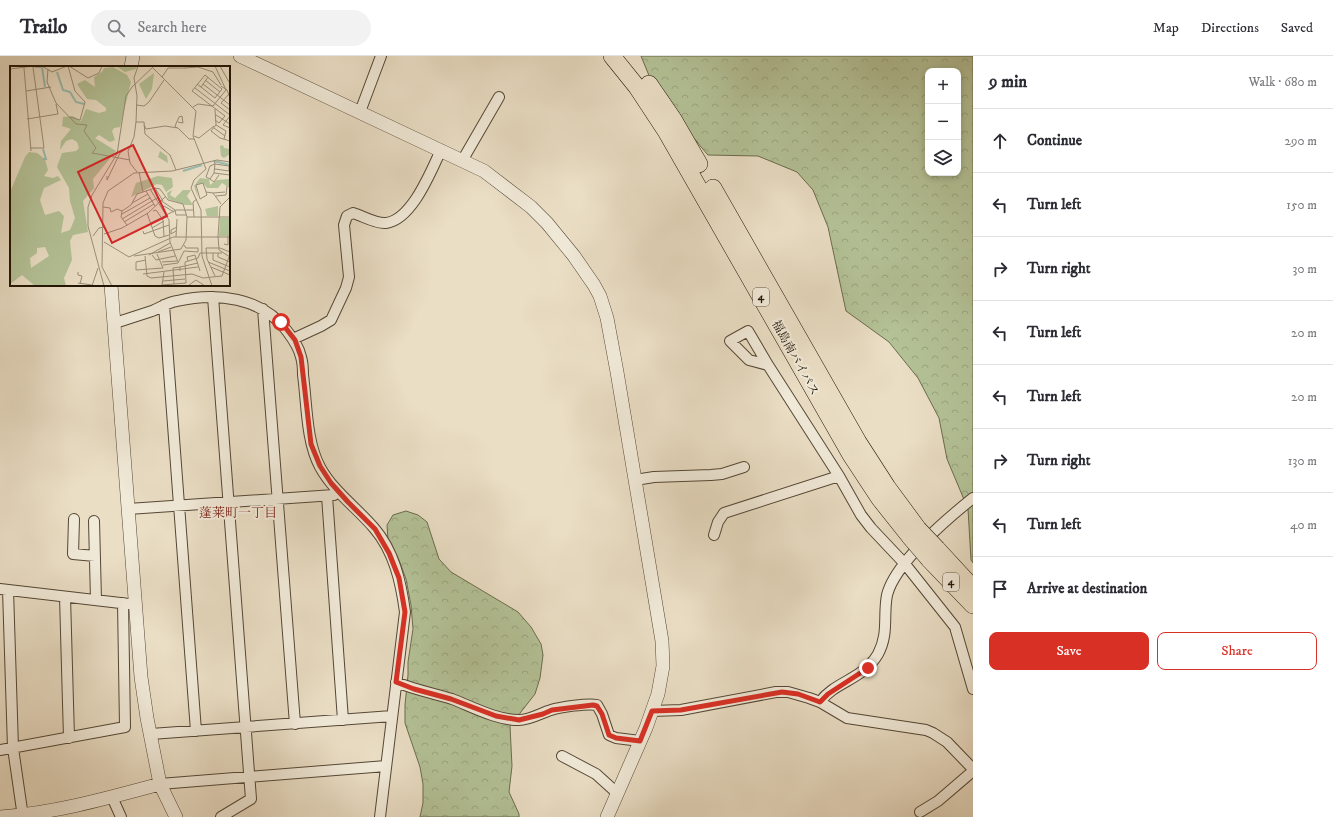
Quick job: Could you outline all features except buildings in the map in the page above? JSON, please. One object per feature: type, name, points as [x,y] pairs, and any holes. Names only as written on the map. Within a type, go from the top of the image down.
[{"type":"highway","name":"福島南バイパス","points":[[612,56],[637,87],[666,131],[851,455],[880,499],[915,533],[973,605]]},
{"type":"highway","name":"福島南バイパス","points":[[627,56],[643,75],[673,119],[832,399],[915,533]]},
{"type":"highway","name":"福島南バイパス","points":[[933,554],[973,588]]},
{"type":"street","points":[[131,66],[133,56]]},
{"type":"street","points":[[240,56],[484,171],[531,207],[547,223],[574,256],[600,296],[607,318],[618,372],[662,641],[663,666],[662,679],[652,711],[607,817]]},
{"type":"street","points":[[360,112],[381,56]]},
{"type":"street","points":[[462,161],[499,97]]},
{"type":"street","points":[[293,338],[331,320],[346,288],[349,277],[344,225],[347,216],[353,213],[385,224],[393,221],[411,206],[441,150]]},
{"type":"street","points":[[0,750],[125,727],[129,604],[128,508],[111,286]]},
{"type":"street","points":[[114,323],[176,301],[212,297],[246,301],[263,309],[281,322],[293,338],[301,357],[311,444],[320,466],[342,495],[375,529],[389,553],[399,578],[405,612],[380,817]]},
{"type":"street","points":[[212,297],[251,799],[221,817]]},
{"type":"street","points":[[164,306],[196,731]]},
{"type":"street","points":[[263,309],[295,724]]},
{"type":"street","points":[[768,365],[840,476],[864,519],[905,564],[955,627],[973,689]]},
{"type":"street","points":[[635,480],[654,477],[722,474],[744,467]]},
{"type":"street","points":[[714,535],[718,522],[724,513],[840,476]]},
{"type":"street","points":[[128,508],[342,495]]},
{"type":"street","points":[[327,496],[343,720]]},
{"type":"street","points":[[820,702],[823,698],[840,686],[865,671],[877,655],[882,646],[886,630],[888,594],[895,579],[922,543],[973,498]]},
{"type":"street","points":[[74,519],[73,554],[95,556]]},
{"type":"street","points":[[94,521],[96,600]]},
{"type":"street","points":[[23,816],[13,748],[4,590],[129,604]]},
{"type":"street","points":[[65,597],[69,738]]},
{"type":"street","points":[[129,604],[160,784],[176,817]]},
{"type":"street","points":[[396,682],[414,689],[451,699],[496,716],[519,720],[543,714],[552,710],[593,705],[597,706],[602,714],[609,735],[616,738],[640,741]]},
{"type":"street","points":[[652,711],[681,710],[782,692],[798,694],[820,702],[847,718],[918,728],[933,732],[947,742],[973,770],[938,801],[920,812]]},
{"type":"street","points":[[151,734],[392,716]]},
{"type":"street","points":[[562,756],[596,774],[617,793]]},
{"type":"street","points":[[0,817],[23,816],[88,803],[160,784],[386,766]]},
{"type":"street","points":[[112,797],[121,817]]},
{"type":"green space","points":[[641,56],[973,56],[973,563],[971,560],[968,509],[947,459],[939,418],[918,378],[889,342],[846,311],[828,227],[813,190],[797,172],[758,156],[708,155],[657,95]]},
{"type":"green space","points":[[406,511],[418,515],[427,522],[439,559],[451,572],[518,612],[531,627],[541,644],[543,655],[540,678],[535,694],[510,726],[512,766],[509,792],[519,817],[420,817],[423,803],[423,784],[420,767],[405,723],[408,662],[413,629],[411,605],[406,579],[399,560],[388,540],[387,525],[393,515]]},
{"type":"district","name":"蓬莱町一丁目","points":[[238,513]]},
{"type":"route","points":[[281,322],[295,340],[301,357],[311,444],[320,466],[331,483],[375,529],[389,553],[399,578],[405,612],[396,682],[414,689],[451,699],[496,716],[519,720],[543,714],[552,710],[593,705],[599,708],[611,737],[640,741],[652,711],[681,710],[782,692],[798,694],[820,702],[828,694],[868,668]]}]
